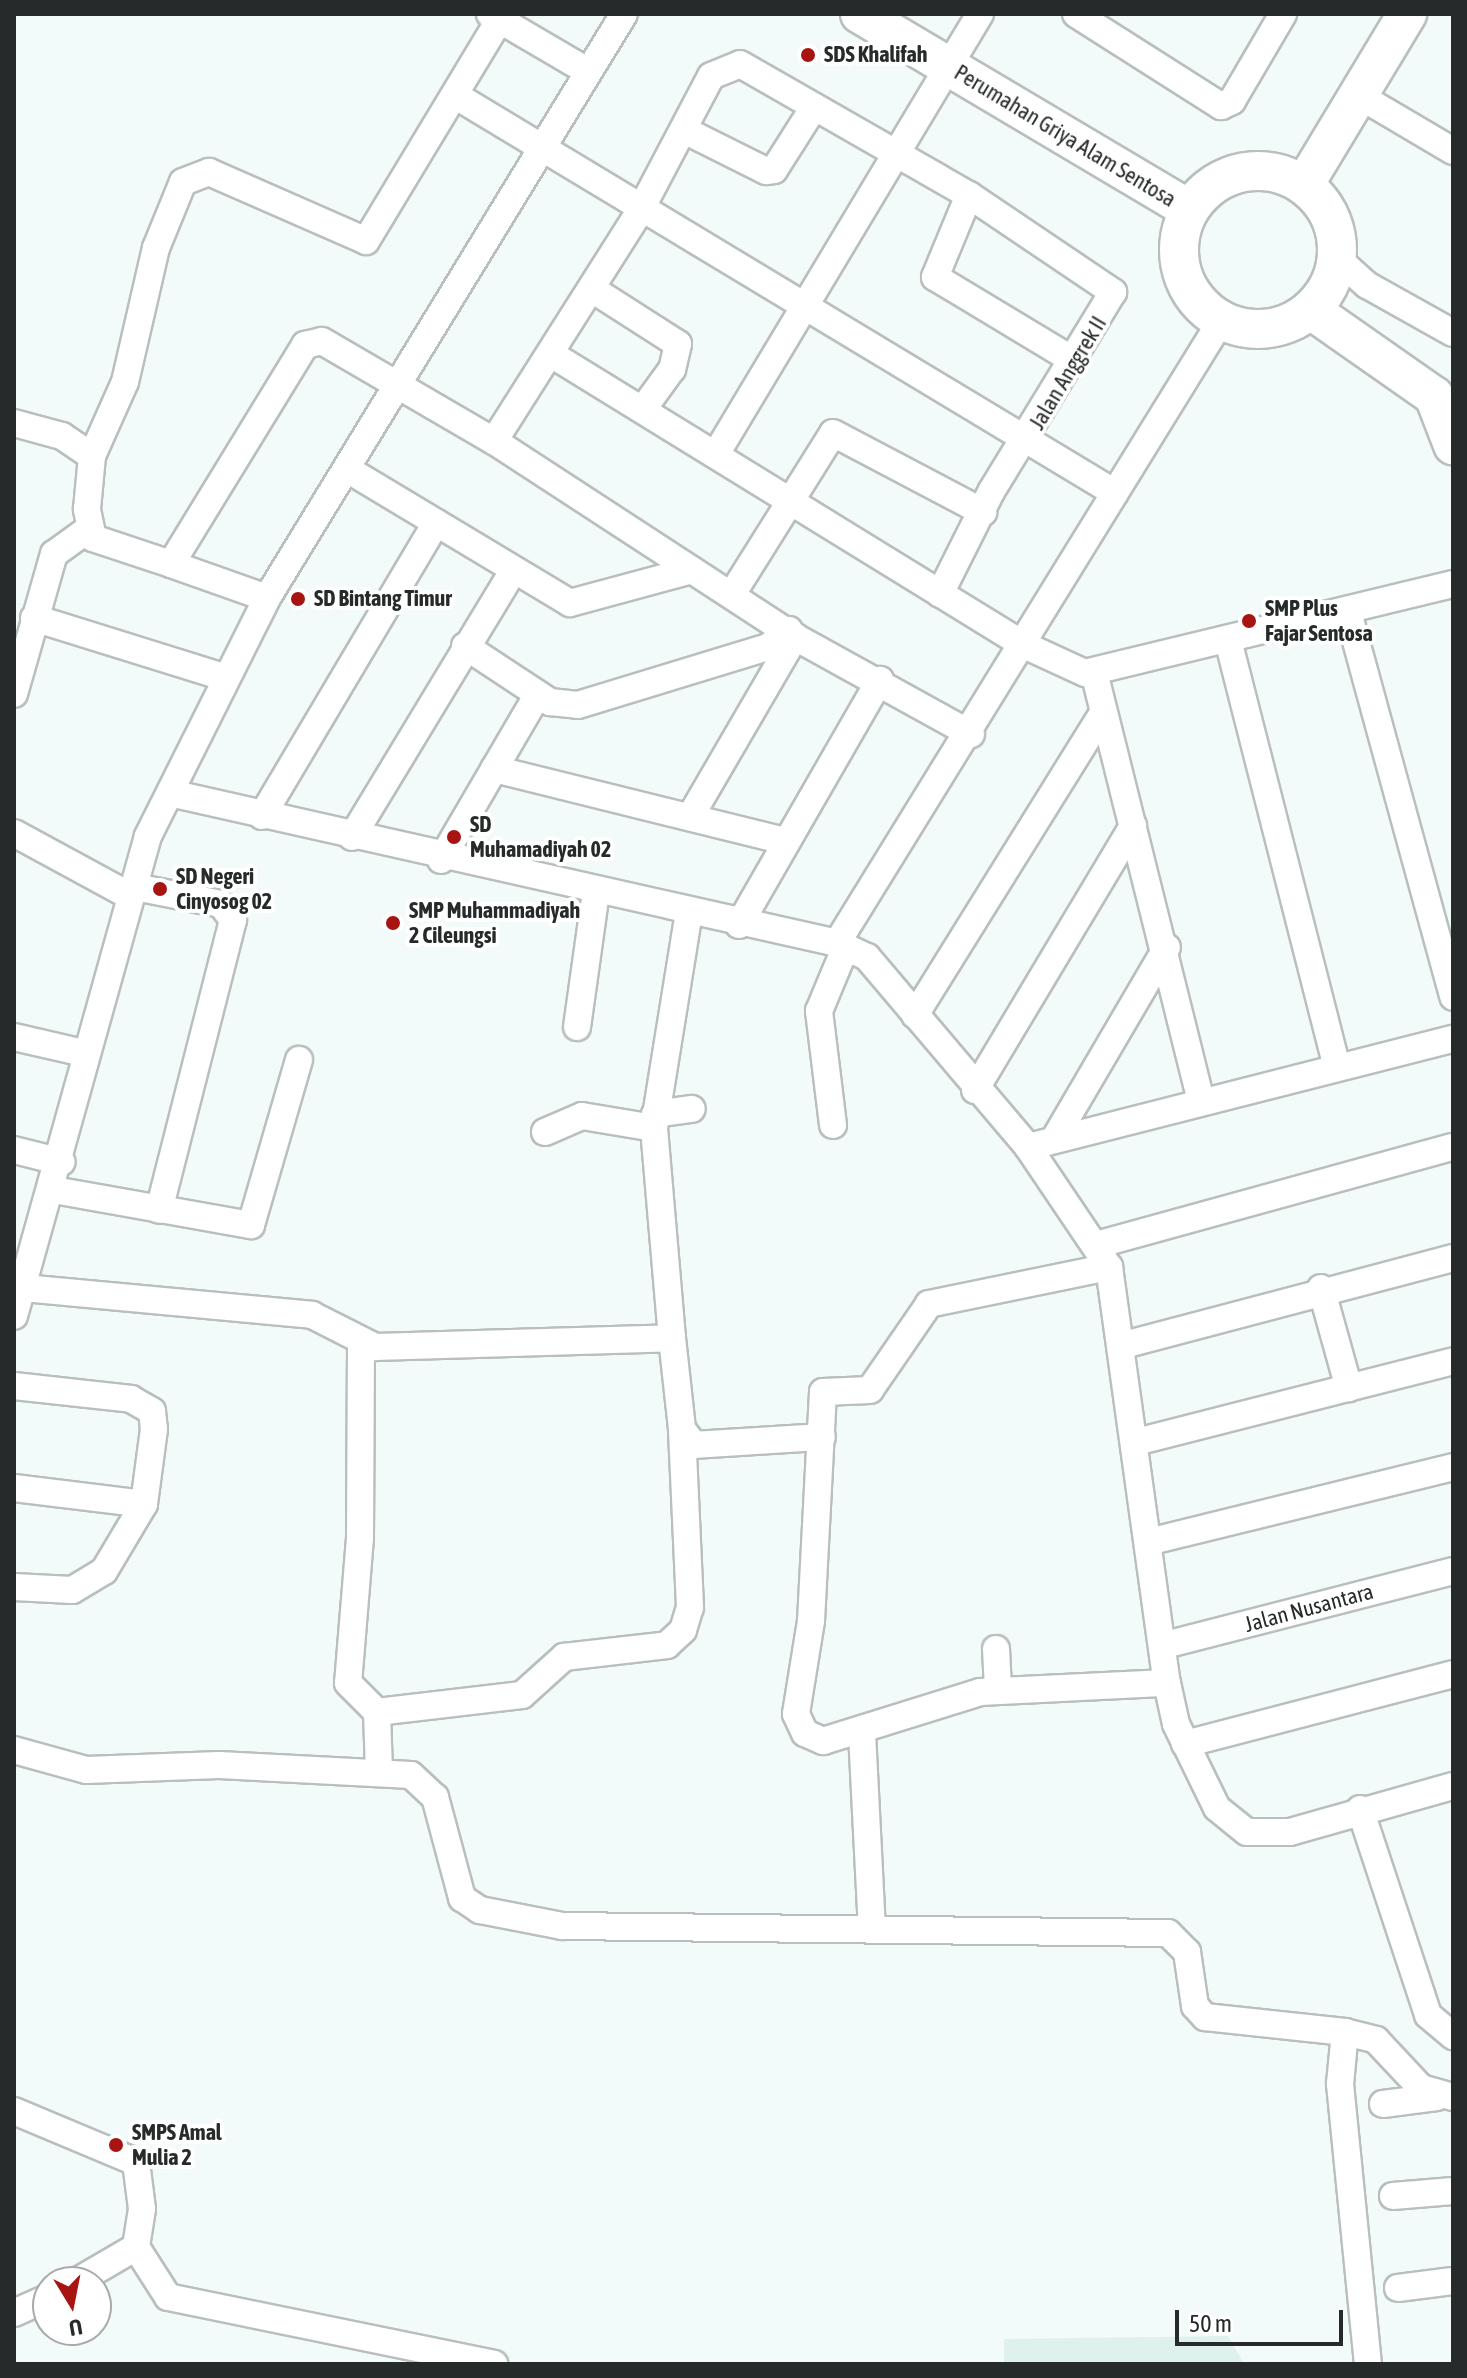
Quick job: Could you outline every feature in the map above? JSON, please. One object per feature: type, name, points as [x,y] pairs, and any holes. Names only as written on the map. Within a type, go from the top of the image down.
[{"type":"street","points":[[14,1316],[22,1274],[62,1162],[84,1053],[148,836],[224,677],[267,598],[401,386],[587,71],[624,14]]},
{"type":"street","name":"Perumahan Griya Alam Sentosa","points":[[860,14],[1189,209]]},
{"type":"street","points":[[716,454],[980,14]]},
{"type":"street","points":[[1079,15],[1221,106],[1232,101],[1283,14]]},
{"type":"street","points":[[1304,185],[1407,14]]},
{"type":"street","points":[[87,530],[92,456],[125,382],[156,248],[190,173],[209,172],[366,241],[458,97],[498,16],[587,71]]},
{"type":"street","name":"Jalan Anggrek II","points":[[684,130],[711,76],[730,62],[897,152],[1111,287],[1114,297],[983,512],[940,594]]},
{"type":"street","points":[[1358,95],[1452,149]]},
{"type":"street","points":[[458,97],[1115,493]]},
{"type":"street","points":[[494,441],[641,209],[684,130],[766,171],[814,107]]},
{"type":"street","points":[[1241,172],[1285,175],[1304,185],[1331,219],[1338,259],[1311,310],[1267,329],[1221,321],[1189,292],[1181,272],[1180,229],[1189,209],[1202,192],[1241,172]]},
{"type":"street","points":[[969,195],[935,277],[1074,361]]},
{"type":"street","points":[[1338,259],[1367,285],[1453,333]]},
{"type":"street","points":[[592,289],[678,344],[672,369],[643,409]]},
{"type":"street","points":[[1311,310],[1434,396],[1453,445]]},
{"type":"street","points":[[833,1125],[819,1011],[842,944],[1221,321]]},
{"type":"street","points":[[171,564],[305,345],[330,343],[494,441],[692,570],[734,591],[792,633],[971,734]]},
{"type":"street","points":[[551,354],[716,454],[788,503],[1024,645],[1094,672],[1453,584]]},
{"type":"street","points":[[14,423],[62,436],[92,456]]},
{"type":"street","points":[[734,591],[826,439],[841,432],[983,512]]},
{"type":"street","points":[[347,469],[570,603],[692,570]]},
{"type":"street","points":[[262,816],[436,523]]},
{"type":"street","points":[[87,530],[102,544],[171,564],[267,598]]},
{"type":"street","points":[[14,694],[54,554],[87,530]]},
{"type":"street","points":[[352,837],[513,571]]},
{"type":"street","points":[[1348,612],[1453,997]]},
{"type":"street","points":[[34,618],[224,677]]},
{"type":"street","points":[[465,646],[558,706],[578,705],[768,647],[792,633]]},
{"type":"street","points":[[693,812],[792,633]]},
{"type":"street","points":[[1228,640],[1337,1067]]},
{"type":"street","points":[[1094,672],[1101,716],[1167,947],[1201,1101]]},
{"type":"street","points":[[739,925],[781,840],[880,680]]},
{"type":"street","points":[[441,860],[538,694]]},
{"type":"street","points":[[915,1015],[1101,716]]},
{"type":"street","points":[[494,769],[693,812],[781,840]]},
{"type":"street","points":[[170,793],[441,860],[739,925],[842,944],[885,974],[975,1090],[1028,1147],[1103,1256],[1136,1442],[1165,1645],[1167,1683],[1185,1744],[1217,1808],[1247,1832],[1290,1832],[1360,1809],[1453,1786]]},
{"type":"street","points":[[975,1090],[1133,826]]},
{"type":"street","points":[[14,833],[132,891],[221,904],[233,920],[159,1210]]},
{"type":"street","points":[[577,1027],[596,892]]},
{"type":"street","points":[[377,1712],[522,1695],[564,1657],[667,1645],[683,1630],[690,1607],[682,1429],[654,1121],[689,912]]},
{"type":"street","points":[[1055,1138],[1167,947]]},
{"type":"street","points":[[14,1037],[84,1053]]},
{"type":"street","points":[[1028,1147],[1453,1039]]},
{"type":"street","points":[[54,1190],[251,1225],[299,1060]]},
{"type":"street","points":[[545,1132],[582,1116],[654,1121],[692,1109]]},
{"type":"street","points":[[1167,1683],[998,1689],[904,1713],[862,1733],[815,1740],[796,1714],[811,1621],[823,1392],[870,1390],[929,1304],[1103,1256],[1453,1147]]},
{"type":"street","points":[[14,1150],[62,1162]]},
{"type":"street","points":[[1120,1346],[1321,1288],[1453,1258]]},
{"type":"street","points":[[22,1274],[312,1315],[339,1324],[361,1345],[672,1338]]},
{"type":"street","points":[[1321,1288],[1349,1388]]},
{"type":"street","points":[[361,1345],[360,1538],[348,1683],[377,1712],[379,1772]]},
{"type":"street","points":[[1136,1442],[1453,1361]]},
{"type":"street","points":[[14,1386],[147,1406],[154,1429],[144,1504],[98,1578],[72,1590],[14,1587]]},
{"type":"street","points":[[682,1429],[694,1445],[708,1447],[822,1437]]},
{"type":"street","points":[[1148,1542],[1453,1467]]},
{"type":"street","points":[[14,1488],[144,1504]]},
{"type":"street","name":"Jalan Nusantara","points":[[1165,1645],[1453,1571]]},
{"type":"street","points":[[996,1649],[998,1689]]},
{"type":"street","points":[[1185,1744],[1453,1674]]},
{"type":"street","points":[[862,1733],[872,1930]]},
{"type":"street","points":[[14,1750],[86,1770],[219,1765],[411,1775],[429,1788],[453,1884],[480,1910],[562,1926],[1168,1933],[1187,1952],[1195,2006],[1205,2017],[1345,2032],[1376,2040],[1445,2097]]},
{"type":"street","points":[[1360,1809],[1428,2015],[1453,2036]]},
{"type":"street","points":[[1345,2032],[1338,2060],[1368,2364]]},
{"type":"street","points":[[1383,2104],[1445,2097]]},
{"type":"street","points":[[14,2111],[136,2162],[142,2209],[136,2247],[168,2297],[494,2364]]},
{"type":"street","points":[[1393,2196],[1453,2191]]},
{"type":"street","points":[[103,2266],[136,2247]]},
{"type":"street","points":[[1398,2288],[1453,2281]]},
{"type":"shaded area","points":[[1228,2336],[1244,2364],[1004,2364],[1004,2339]]},
{"type":"place","name":"SDS Khalifah","points":[[808,55]]},
{"type":"place","name":"SD Bintang Timur","points":[[298,599]]},
{"type":"place","name":"SMP Plus Fajar Sentosa","points":[[1249,621]]},
{"type":"place","name":"SD Muhamadiyah 02","points":[[454,837]]},
{"type":"place","name":"SD Negeri Cinyosog 02","points":[[160,889]]},
{"type":"place","name":"SMP Muhammadiyah 2 Cileungsi","points":[[393,923]]},
{"type":"place","name":"SMPS Amal Mulia 2","points":[[116,2145]]}]
